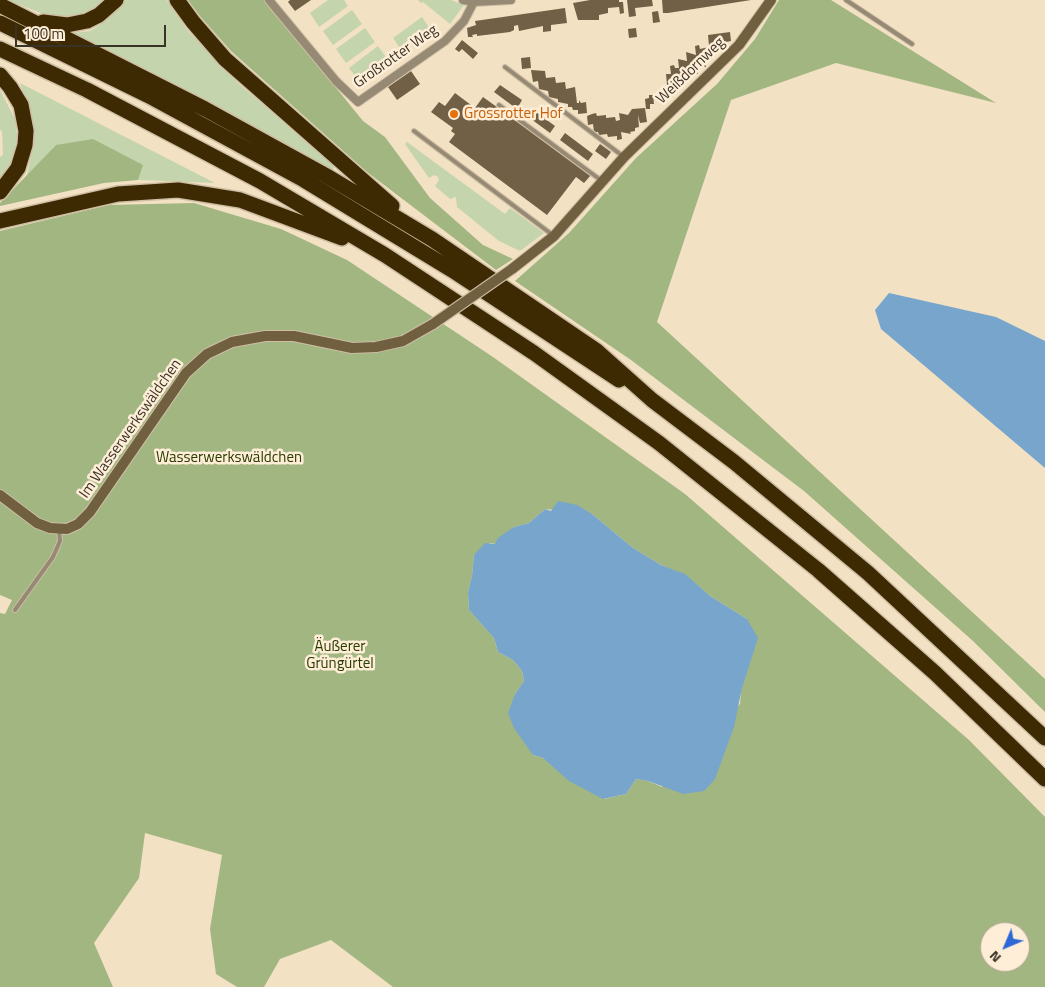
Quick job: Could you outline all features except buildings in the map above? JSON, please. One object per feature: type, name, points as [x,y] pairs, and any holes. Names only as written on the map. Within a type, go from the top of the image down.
[{"type":"highway","points":[[29,19],[55,24],[77,24],[99,15],[116,0]]},
{"type":"highway","points":[[177,0],[208,40],[248,80],[432,239]]},
{"type":"highway","points":[[0,5],[214,114],[325,175],[432,239],[597,351],[652,400],[734,462],[861,567],[958,655],[1045,738]]},
{"type":"highway","points":[[0,23],[149,96],[304,180],[436,260],[589,362],[652,400]]},
{"type":"highway","points":[[0,49],[87,90],[260,181],[385,255],[598,398],[759,521],[880,623],[1045,779]]},
{"type":"highway","points":[[0,60],[87,90]]},
{"type":"highway","points":[[0,75],[10,87],[20,105],[26,131],[25,145],[18,168],[0,192]]},
{"type":"highway","points":[[0,221],[118,194],[178,190],[205,193],[248,203],[385,255]]},
{"type":"street","name":"Großrotter Weg","points":[[269,0],[336,81],[358,102],[445,41],[464,20],[474,1]]},
{"type":"street","points":[[462,0],[511,0]]},
{"type":"street","name":"Weißdornweg","points":[[512,269],[554,236],[624,157],[739,45],[771,0]]},
{"type":"street","name":"Im Wasserwerkswäldchen","points":[[59,530],[78,524],[90,512],[186,373],[207,354],[232,342],[265,336],[294,336],[352,348],[376,347],[404,341],[433,324],[512,269]]},
{"type":"street","points":[[0,496],[37,523],[59,530]]},
{"type":"lane","points":[[846,0],[912,44]]},
{"type":"lane","points":[[505,67],[624,157]]},
{"type":"lane","points":[[499,105],[602,180]]},
{"type":"lane","points":[[414,131],[554,236]]},
{"type":"lane","points":[[15,610],[53,557],[60,541],[59,530]]},
{"type":"green space","points":[[7,0],[105,0],[99,8],[78,16],[54,18]]},
{"type":"green space","points":[[124,0],[167,0],[187,30],[238,83],[334,166],[333,170],[236,117],[72,33],[90,31],[107,20]]},
{"type":"green space","points":[[188,0],[265,0],[363,121],[385,137],[430,198],[483,245],[513,259],[496,270],[367,172],[231,51]]},
{"type":"green space","points":[[328,0],[344,0],[348,6],[319,27],[310,13]]},
{"type":"green space","points":[[418,0],[451,0],[464,5],[450,24]]},
{"type":"green space","points":[[779,0],[831,0],[996,103],[836,63],[731,100],[657,322],[1045,679],[1045,712],[973,641],[804,491],[631,360],[515,281],[569,233],[636,158],[717,84],[755,39]]},
{"type":"green space","points":[[352,10],[362,24],[333,45],[323,31]]},
{"type":"green space","points":[[422,17],[431,30],[402,51],[393,38]]},
{"type":"green space","points":[[365,28],[375,42],[346,63],[336,49]]},
{"type":"green space","points":[[378,46],[388,60],[359,81],[349,68]]},
{"type":"green space","points":[[20,83],[215,183],[138,180],[142,165],[56,145],[27,176],[32,149],[32,116]]},
{"type":"green space","points":[[0,90],[15,119],[17,136],[13,160],[0,178],[0,157],[3,155],[2,131],[0,130]]},
{"type":"green space","points":[[93,139],[143,165],[138,180],[104,183],[0,206],[0,203],[56,145]]},
{"type":"green space","points":[[407,142],[505,214],[510,208],[544,233],[520,251],[499,241],[457,207],[456,197],[450,199],[435,186],[439,180],[438,177],[434,175],[429,178],[405,144]]},
{"type":"green space","name":"Äußerer Grüngürtel","points":[[194,203],[281,229],[347,260],[493,357],[685,494],[969,740],[1045,817],[1045,987],[393,987],[331,940],[280,959],[264,987],[237,987],[216,974],[210,929],[222,855],[145,833],[139,878],[94,943],[113,987],[0,987],[0,613],[5,614],[12,600],[0,595],[0,231],[108,205]],"holes":[[[545,509],[592,514],[633,548],[661,565],[685,575],[710,596],[747,619],[740,704],[662,787],[648,781],[636,779],[626,794],[604,799],[543,758],[533,755],[515,694],[524,681],[522,671],[513,660],[498,652],[494,638],[469,610],[468,592],[474,555],[490,543],[496,544],[514,527],[529,523]]]},
{"type":"water","points":[[889,293],[996,317],[1045,341],[1045,468],[881,329],[875,310]]},
{"type":"water","points":[[558,501],[577,505],[592,514],[633,548],[661,565],[685,574],[710,596],[747,619],[758,638],[742,688],[734,727],[715,779],[704,791],[683,794],[648,781],[636,779],[626,794],[603,799],[569,781],[543,758],[533,755],[514,728],[508,713],[515,694],[524,681],[522,671],[513,660],[498,652],[494,638],[469,610],[468,592],[474,555],[485,543],[495,544],[498,538],[514,527],[529,523],[545,509],[551,511]]},
{"type":"place","name":"Grossrotter Hof","points":[[454,114]]},
{"type":"park label","name":"Wasserwerkswäldchen","points":[[229,458]]}]
